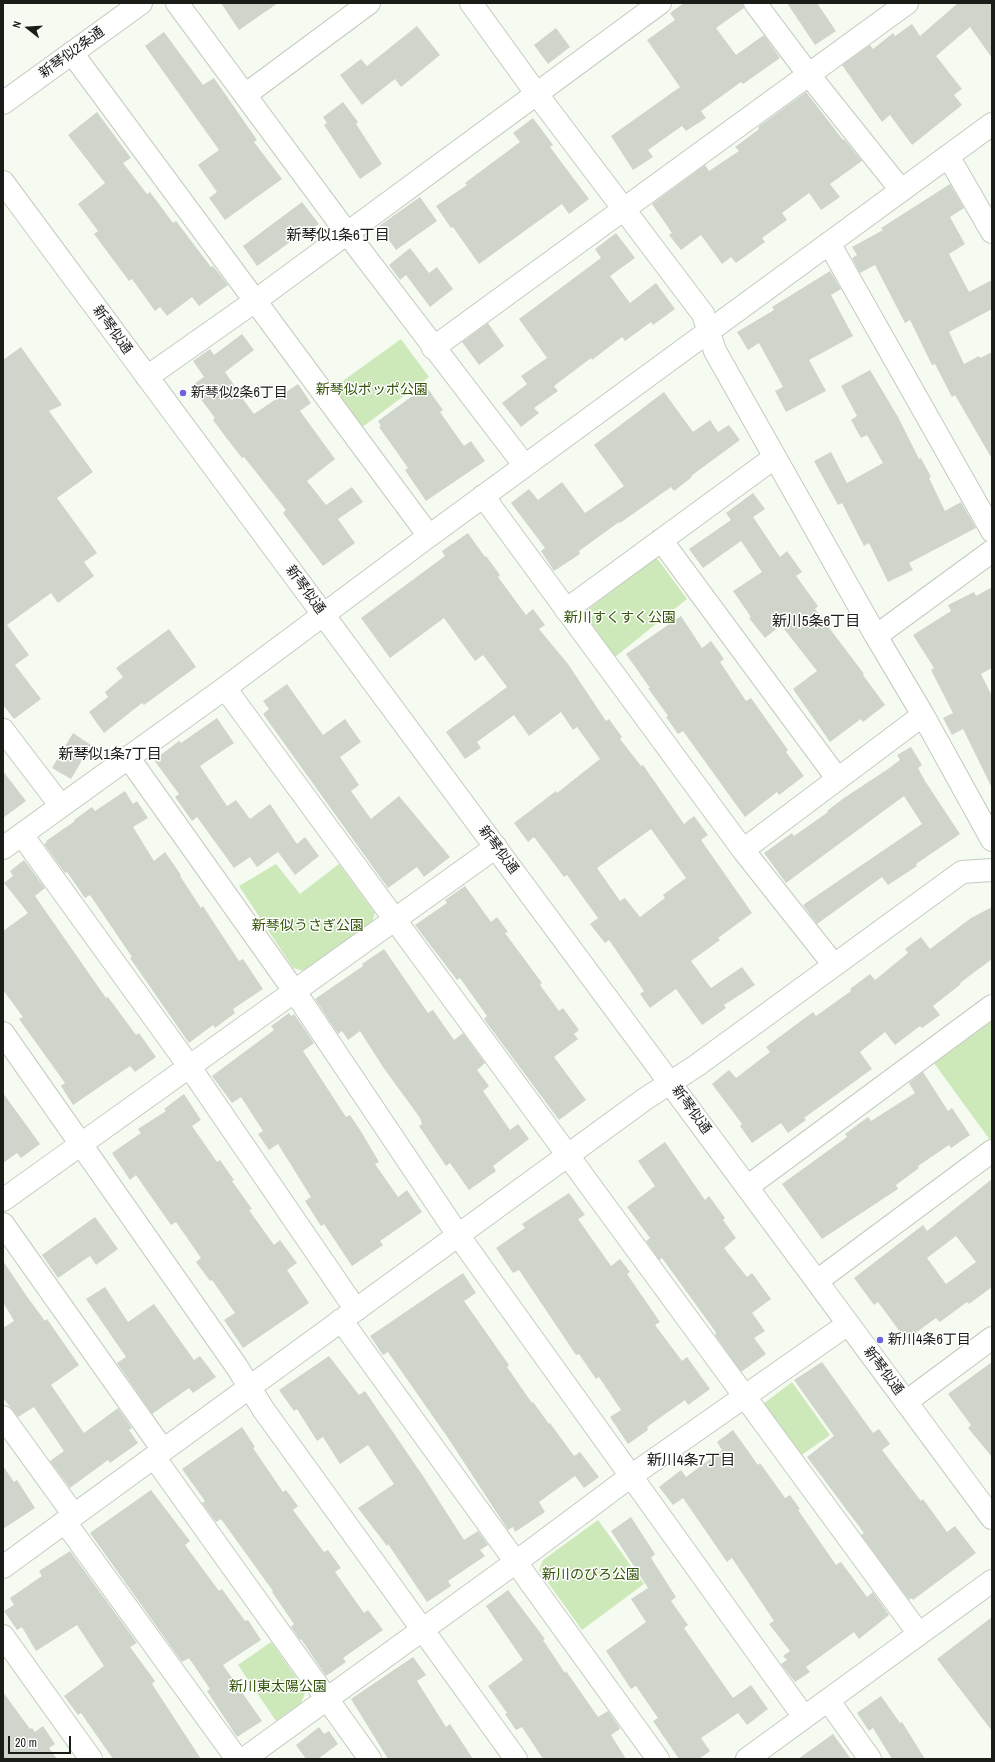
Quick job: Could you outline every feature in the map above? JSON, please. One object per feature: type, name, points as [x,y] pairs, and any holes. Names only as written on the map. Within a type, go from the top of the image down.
[{"type":"street","name":"新琴似2条通","points":[[3,104],[141,3]]},
{"type":"street","points":[[177,3],[347,234],[525,466]]},
{"type":"street","points":[[245,95],[369,3]]},
{"type":"street","points":[[471,3],[623,210],[703,314],[715,351],[876,636],[923,715],[992,840]]},
{"type":"street","points":[[147,377],[347,234],[536,93],[660,3]]},
{"type":"street","points":[[755,3],[809,75],[901,190]]},
{"type":"street","points":[[433,348],[907,3]]},
{"type":"street","points":[[72,53],[429,536]]},
{"type":"street","points":[[3,848],[225,688],[322,614],[992,124]]},
{"type":"street","points":[[948,156],[992,232]]},
{"type":"street","name":"新琴似通","points":[[3,182],[992,1518]]},
{"type":"street","points":[[829,243],[992,531]]},
{"type":"street","points":[[566,610],[775,456]]},
{"type":"street","points":[[483,496],[744,850],[834,965]]},
{"type":"street","points":[[661,540],[838,778]]},
{"type":"street","points":[[876,636],[992,551]]},
{"type":"street","points":[[225,688],[918,1634]]},
{"type":"street","points":[[744,850],[923,715]]},
{"type":"street","points":[[3,730],[61,806]]},
{"type":"street","points":[[128,757],[295,992],[458,1235],[804,1717]]},
{"type":"street","points":[[22,834],[189,1066],[349,1315],[516,1562],[658,1759]]},
{"type":"street","points":[[3,1200],[496,848]]},
{"type":"street","points":[[3,1567],[568,1155],[670,1082],[696,1066],[962,872],[992,870]]},
{"type":"street","points":[[747,1187],[992,1006]]},
{"type":"street","points":[[3,1033],[237,1367],[249,1388],[516,1759]]},
{"type":"street","points":[[817,1281],[992,1151]]},
{"type":"street","points":[[3,1224],[326,1699],[370,1759]]},
{"type":"street","points":[[244,1759],[516,1562],[631,1476],[743,1396],[848,1324]]},
{"type":"street","points":[[906,1402],[992,1338]]},
{"type":"street","points":[[3,1417],[70,1519],[237,1759]]},
{"type":"street","points":[[747,1759],[992,1581]]},
{"type":"street","points":[[3,1636],[91,1759]]},
{"type":"street","points":[[828,1700],[870,1759]]},
{"type":"green space","name":"新琴似ポッポ公園","points":[[401,339],[429,377],[361,428],[333,388]]},
{"type":"green space","name":"新川すくすく公園","points":[[656,557],[687,599],[615,657],[583,613]]},
{"type":"green space","name":"新琴似うさぎ公園","points":[[276,864],[300,894],[339,864],[375,913],[372,923],[304,971],[293,968],[239,886]]},
{"type":"green space","points":[[992,1021],[992,1138],[990,1140],[934,1063]]},
{"type":"green space","points":[[792,1382],[830,1435],[796,1459],[758,1408]]},
{"type":"green space","name":"新川のびろ公園","points":[[598,1520],[644,1584],[582,1630],[539,1570],[543,1560]]},
{"type":"green space","name":"新川東太陽公園","points":[[271,1642],[306,1691],[301,1703],[276,1721],[238,1665]]},
{"type":"building","points":[[221,3],[278,3],[239,30]]},
{"type":"building","points":[[684,3],[743,3],[744,8],[716,28],[736,55],[764,35],[780,58],[743,84],[741,82],[701,111],[706,118],[686,131],[682,126],[648,150],[653,157],[633,170],[611,136],[680,87],[647,40],[675,20],[670,13]]},
{"type":"building","points":[[787,3],[817,3],[836,31],[815,45]]},
{"type":"building","points":[[958,3],[992,3],[992,58],[970,27],[936,56],[962,89],[954,95],[962,105],[912,145],[890,115],[882,122],[842,65],[870,45],[873,49],[893,33],[895,36],[912,24],[920,36]]},
{"type":"building","points":[[417,26],[440,55],[401,87],[395,79],[362,105],[340,75],[361,59],[367,66]]},
{"type":"building","points":[[556,28],[570,47],[548,64],[534,45]]},
{"type":"building","points":[[164,32],[203,85],[214,78],[257,140],[254,142],[282,179],[225,220],[209,198],[217,192],[198,165],[219,150],[145,46]]},
{"type":"building","points":[[806,92],[843,140],[844,139],[862,161],[830,184],[840,197],[821,210],[809,193],[782,213],[787,220],[762,238],[765,242],[736,263],[731,257],[722,264],[701,235],[681,250],[669,235],[672,233],[652,204],[705,165],[709,171],[739,151],[735,147],[759,129],[758,127]]},
{"type":"building","points":[[343,102],[358,122],[356,124],[382,164],[360,179],[324,125],[327,123],[323,117]]},
{"type":"building","points":[[97,112],[131,158],[123,163],[147,194],[150,192],[173,223],[176,221],[211,267],[213,266],[228,285],[199,306],[192,297],[167,316],[160,307],[155,311],[132,279],[129,281],[94,234],[98,231],[78,204],[105,183],[68,135]]},
{"type":"building","points":[[533,118],[553,145],[550,147],[589,199],[569,214],[562,204],[479,264],[436,206],[467,185],[465,183],[520,142],[513,133]]},
{"type":"building","points":[[950,184],[964,208],[950,217],[965,244],[949,254],[969,292],[992,280],[992,309],[949,332],[964,364],[979,356],[980,358],[992,352],[992,459],[955,395],[952,397],[935,364],[932,365],[910,320],[905,323],[875,265],[860,273],[852,258],[857,255],[852,247],[883,230],[881,228]]},
{"type":"building","points":[[420,197],[437,221],[396,250],[379,226]]},
{"type":"building","points":[[302,202],[319,224],[294,241],[293,240],[257,266],[243,246]]},
{"type":"building","points":[[616,233],[635,258],[610,276],[630,303],[656,283],[675,309],[653,325],[651,322],[625,341],[622,337],[554,386],[558,391],[534,408],[539,413],[521,427],[502,403],[527,384],[521,376],[547,358],[519,319],[601,258],[595,249]]},
{"type":"building","points":[[410,248],[429,273],[437,267],[453,289],[430,307],[406,275],[400,280],[389,265]]},
{"type":"building","points":[[830,271],[841,289],[831,295],[853,336],[809,360],[826,391],[786,412],[775,391],[783,387],[759,343],[748,350],[737,332],[774,310],[772,307]]},
{"type":"building","points":[[488,323],[504,346],[479,365],[462,342]]},
{"type":"building","points":[[242,334],[254,350],[225,372],[234,385],[233,386],[254,414],[298,384],[311,403],[300,411],[335,459],[307,481],[326,505],[352,487],[363,502],[338,519],[355,543],[323,566],[283,513],[286,510],[244,457],[242,458],[228,440],[213,420],[215,418],[191,386],[204,377],[193,361],[210,349],[214,355]]},
{"type":"building","points":[[21,347],[62,405],[49,411],[93,472],[57,498],[97,553],[84,562],[94,576],[58,603],[51,593],[7,625],[29,655],[15,665],[41,699],[14,719],[3,705],[3,360]]},
{"type":"building","points":[[870,370],[898,417],[919,459],[921,458],[931,477],[929,478],[945,511],[961,502],[976,528],[909,563],[913,570],[888,582],[869,543],[864,546],[842,503],[838,505],[814,461],[831,452],[847,483],[883,463],[867,435],[861,438],[851,420],[857,416],[841,386]]},
{"type":"building","points":[[426,386],[443,410],[440,412],[464,446],[471,441],[485,461],[426,501],[405,470],[408,468],[379,427],[381,426],[378,421]]},
{"type":"building","points":[[664,392],[693,432],[710,420],[718,432],[729,425],[740,440],[691,476],[692,477],[674,491],[671,487],[620,523],[619,522],[579,551],[580,554],[554,571],[541,551],[545,548],[511,503],[529,489],[538,500],[562,482],[585,513],[624,486],[594,445]]},
{"type":"building","points":[[753,493],[765,509],[753,517],[780,557],[787,551],[802,572],[796,576],[818,606],[815,609],[864,674],[863,675],[885,705],[863,722],[861,719],[830,742],[793,689],[817,671],[781,625],[765,638],[749,618],[751,617],[733,591],[762,572],[741,541],[703,568],[689,549],[731,520],[726,513]]},
{"type":"building","points":[[468,533],[500,575],[498,577],[526,615],[533,609],[545,625],[539,629],[568,664],[606,721],[609,719],[622,737],[620,739],[641,766],[643,765],[684,824],[694,816],[708,835],[701,840],[752,913],[718,938],[720,940],[691,961],[711,988],[742,967],[755,985],[724,1005],[726,1008],[702,1025],[676,989],[650,1008],[640,994],[644,991],[609,940],[605,943],[590,924],[598,918],[567,875],[564,877],[534,837],[528,842],[514,823],[556,791],[557,793],[600,759],[577,727],[573,730],[561,712],[529,736],[514,715],[477,742],[481,748],[465,759],[446,732],[507,687],[483,655],[475,661],[444,618],[390,658],[361,618],[445,556],[442,551]],"holes":[[[651,829],[686,878],[663,895],[665,898],[640,917],[625,898],[620,901],[597,868]]]},
{"type":"building","points":[[992,587],[992,668],[981,674],[992,696],[992,788],[963,729],[952,735],[943,718],[953,713],[931,670],[934,668],[913,635],[951,611],[948,605],[974,592],[976,596]]},
{"type":"building","points":[[681,616],[702,648],[711,641],[724,659],[720,662],[746,701],[751,698],[788,750],[786,752],[804,776],[779,795],[777,792],[745,817],[683,731],[678,734],[666,717],[668,716],[648,688],[650,688],[626,654]]},
{"type":"building","points":[[169,629],[196,667],[144,705],[142,703],[104,733],[89,712],[108,697],[105,692],[123,677],[116,668]]},
{"type":"building","points":[[287,684],[323,735],[345,719],[361,742],[340,757],[359,785],[351,791],[371,819],[399,796],[450,857],[424,877],[417,867],[388,888],[263,714],[269,709],[263,701]]},
{"type":"building","points":[[217,718],[234,743],[200,766],[227,806],[236,800],[250,819],[270,804],[297,844],[305,837],[319,856],[295,875],[278,852],[257,867],[250,857],[234,868],[197,817],[192,821],[175,797],[179,794],[154,760],[179,741],[181,743]]},
{"type":"building","points":[[73,733],[91,745],[71,779],[52,768]]},
{"type":"building","points":[[911,747],[922,765],[918,768],[925,781],[960,834],[916,864],[917,866],[888,885],[882,877],[817,924],[803,905],[922,824],[904,796],[786,883],[764,853],[792,833],[794,836],[828,812],[827,811],[844,798],[888,769],[900,760],[897,755]]},
{"type":"building","points":[[3,771],[26,801],[3,818]]},
{"type":"building","points":[[125,791],[133,804],[137,801],[148,818],[133,827],[154,861],[165,852],[201,908],[203,906],[239,961],[243,959],[263,989],[233,1009],[235,1013],[215,1028],[213,1025],[189,1043],[130,958],[132,957],[90,895],[85,898],[67,872],[65,873],[44,844],[92,807],[95,811]]},
{"type":"building","points":[[24,860],[45,888],[35,896],[106,998],[108,997],[136,1035],[139,1033],[156,1057],[135,1072],[130,1066],[73,1105],[61,1086],[65,1083],[19,1019],[23,1017],[3,990],[3,931],[28,913],[4,883],[13,876],[10,871]]},
{"type":"building","points":[[465,886],[491,922],[497,917],[508,932],[505,933],[542,983],[540,985],[559,1011],[563,1008],[579,1030],[574,1034],[578,1039],[554,1057],[586,1100],[559,1120],[484,1019],[487,1016],[460,978],[457,980],[415,925],[447,903],[445,900]]},
{"type":"building","points":[[992,907],[992,959],[933,1006],[940,1015],[922,1028],[920,1026],[895,1045],[885,1032],[860,1052],[872,1069],[804,1118],[806,1120],[788,1133],[781,1123],[752,1143],[740,1126],[742,1124],[712,1084],[729,1070],[736,1078],[770,1052],[766,1047],[813,1012],[816,1016],[851,991],[850,989],[870,974],[875,980],[908,953],[905,949],[921,937],[930,949],[971,918]]},
{"type":"building","points":[[384,949],[428,1013],[433,1010],[454,1040],[463,1033],[485,1063],[477,1070],[489,1086],[483,1091],[510,1130],[518,1124],[529,1139],[493,1166],[496,1171],[469,1190],[450,1163],[446,1166],[419,1126],[422,1124],[420,1118],[383,1067],[360,1031],[348,1040],[342,1031],[338,1034],[315,999],[363,966],[362,964]]},
{"type":"building","points":[[289,1013],[291,1016],[294,1014],[314,1043],[303,1051],[346,1117],[350,1115],[362,1133],[379,1162],[375,1164],[398,1197],[407,1190],[422,1212],[380,1241],[383,1245],[352,1266],[324,1224],[321,1226],[305,1201],[311,1197],[278,1144],[269,1150],[258,1134],[263,1131],[241,1097],[232,1103],[212,1076],[274,1030],[271,1026]]},
{"type":"building","points":[[923,1072],[948,1111],[952,1108],[970,1135],[951,1148],[949,1145],[918,1166],[919,1168],[896,1185],[898,1189],[822,1239],[782,1184],[847,1137],[845,1134],[868,1117],[871,1121],[915,1093],[909,1083]]},
{"type":"building","points":[[3,1093],[40,1144],[21,1158],[17,1153],[3,1163]]},
{"type":"building","points":[[184,1094],[201,1120],[192,1126],[217,1162],[220,1160],[234,1180],[232,1181],[252,1209],[249,1210],[274,1245],[280,1240],[297,1263],[287,1270],[309,1303],[243,1348],[224,1320],[235,1313],[212,1280],[210,1281],[196,1262],[201,1258],[176,1222],[171,1225],[136,1175],[130,1180],[112,1153],[141,1133],[138,1129],[166,1111],[164,1109]]},
{"type":"building","points":[[665,1142],[705,1200],[709,1196],[725,1218],[723,1220],[736,1238],[724,1248],[747,1277],[752,1273],[771,1299],[752,1313],[765,1331],[754,1338],[766,1354],[741,1372],[715,1335],[715,1331],[662,1258],[659,1260],[646,1241],[650,1238],[627,1207],[655,1186],[638,1161]]},
{"type":"building","points":[[992,1179],[992,1287],[969,1304],[967,1302],[940,1322],[936,1318],[906,1340],[878,1302],[874,1305],[854,1278],[923,1225],[927,1231]],"holes":[[[956,1236],[976,1262],[946,1284],[927,1258]]]},
{"type":"building","points":[[569,1193],[585,1215],[578,1219],[611,1266],[620,1259],[630,1272],[627,1274],[660,1322],[655,1325],[682,1361],[687,1357],[710,1389],[688,1405],[685,1400],[647,1427],[648,1430],[628,1444],[610,1417],[621,1410],[599,1377],[596,1379],[579,1354],[576,1355],[519,1270],[513,1273],[496,1248],[525,1228],[522,1224]]},
{"type":"building","points":[[95,1217],[118,1249],[96,1265],[90,1256],[58,1278],[42,1255]]},
{"type":"building","points":[[3,1261],[28,1298],[45,1321],[47,1319],[79,1365],[51,1385],[84,1433],[118,1408],[132,1428],[129,1430],[138,1443],[110,1463],[108,1460],[70,1488],[50,1461],[64,1451],[34,1407],[18,1417],[3,1398],[3,1328],[14,1321],[3,1302]]},
{"type":"building","points":[[463,1273],[476,1293],[464,1301],[509,1365],[507,1367],[532,1403],[533,1402],[549,1424],[550,1423],[574,1456],[580,1452],[599,1477],[584,1488],[575,1476],[539,1502],[545,1512],[515,1532],[513,1527],[508,1530],[448,1438],[388,1352],[383,1355],[370,1336]]},
{"type":"building","points":[[105,1287],[128,1322],[154,1304],[194,1360],[200,1356],[216,1377],[193,1393],[189,1388],[152,1414],[117,1363],[126,1357],[86,1299]]},
{"type":"building","points":[[329,1356],[359,1395],[365,1391],[425,1479],[464,1540],[478,1531],[488,1545],[480,1550],[485,1556],[448,1581],[451,1586],[427,1602],[388,1544],[387,1546],[358,1508],[394,1484],[368,1445],[340,1464],[323,1437],[317,1441],[297,1409],[294,1411],[279,1390]]},
{"type":"building","points":[[822,1362],[873,1433],[879,1429],[890,1444],[882,1450],[921,1501],[923,1499],[947,1532],[955,1526],[976,1553],[913,1600],[912,1598],[909,1600],[861,1535],[864,1533],[807,1457],[834,1436],[794,1380]]},
{"type":"building","points":[[992,1362],[992,1457],[968,1428],[971,1425],[948,1394]]},
{"type":"building","points":[[242,1427],[255,1447],[253,1448],[283,1492],[286,1490],[298,1506],[293,1510],[324,1552],[328,1550],[341,1568],[335,1572],[364,1613],[368,1610],[383,1630],[343,1658],[346,1662],[326,1676],[291,1627],[294,1624],[272,1592],[273,1591],[221,1519],[216,1522],[202,1503],[205,1501],[182,1469]]},
{"type":"building","points":[[733,1430],[758,1465],[760,1463],[785,1498],[790,1495],[800,1509],[798,1510],[836,1565],[841,1562],[867,1597],[873,1592],[889,1615],[859,1639],[854,1632],[806,1667],[810,1672],[795,1682],[781,1664],[787,1660],[783,1656],[790,1651],[769,1624],[774,1621],[732,1558],[727,1562],[683,1498],[673,1505],[659,1487],[681,1470],[686,1477],[722,1450],[717,1442]]},
{"type":"building","points":[[3,1466],[14,1482],[17,1480],[35,1508],[3,1529]]},
{"type":"building","points":[[151,1490],[190,1541],[185,1545],[219,1591],[222,1589],[245,1621],[248,1620],[261,1640],[223,1665],[262,1721],[237,1737],[207,1691],[210,1689],[189,1658],[182,1662],[90,1533]]},
{"type":"building","points":[[631,1517],[655,1554],[651,1558],[676,1597],[671,1601],[688,1625],[684,1628],[733,1698],[751,1685],[768,1709],[747,1725],[738,1713],[701,1738],[710,1751],[699,1759],[679,1759],[653,1721],[658,1718],[636,1686],[631,1689],[606,1651],[646,1622],[631,1599],[648,1588],[611,1531]]},
{"type":"building","points":[[70,1551],[137,1643],[130,1647],[155,1681],[152,1684],[201,1759],[113,1759],[81,1713],[78,1715],[64,1696],[104,1666],[77,1625],[36,1651],[22,1627],[17,1630],[4,1611],[14,1605],[10,1598],[42,1576],[39,1571]]},
{"type":"building","points":[[508,1590],[545,1639],[543,1640],[565,1673],[566,1671],[598,1717],[608,1711],[618,1725],[620,1729],[611,1735],[626,1759],[543,1759],[522,1727],[516,1730],[505,1714],[507,1713],[488,1686],[523,1660],[486,1606]]},
{"type":"building","points":[[992,1617],[992,1731],[937,1659]]},
{"type":"building","points":[[413,1657],[426,1675],[417,1681],[446,1727],[450,1724],[473,1759],[388,1759],[351,1699]]},
{"type":"building","points":[[3,1692],[30,1729],[32,1728],[35,1732],[43,1726],[55,1744],[49,1748],[57,1759],[3,1759]]},
{"type":"building","points":[[881,1696],[900,1723],[902,1722],[925,1759],[892,1759],[873,1728],[869,1731],[857,1713]]},
{"type":"building","points":[[319,1727],[324,1734],[329,1731],[338,1744],[318,1759],[306,1759],[296,1745]]},
{"type":"building","points":[[833,1734],[851,1759],[798,1759]]},
{"type":"place","name":"新琴似2条6丁目","points":[[183,393]]},
{"type":"place","name":"新川4条6丁目","points":[[880,1340]]},
{"type":"district","name":"新琴似1条6丁目","points":[[338,236]]},
{"type":"district","name":"新川5条6丁目","points":[[816,622]]},
{"type":"district","name":"新琴似1条7丁目","points":[[110,755]]},
{"type":"district","name":"新川4条7丁目","points":[[691,1461]]}]
